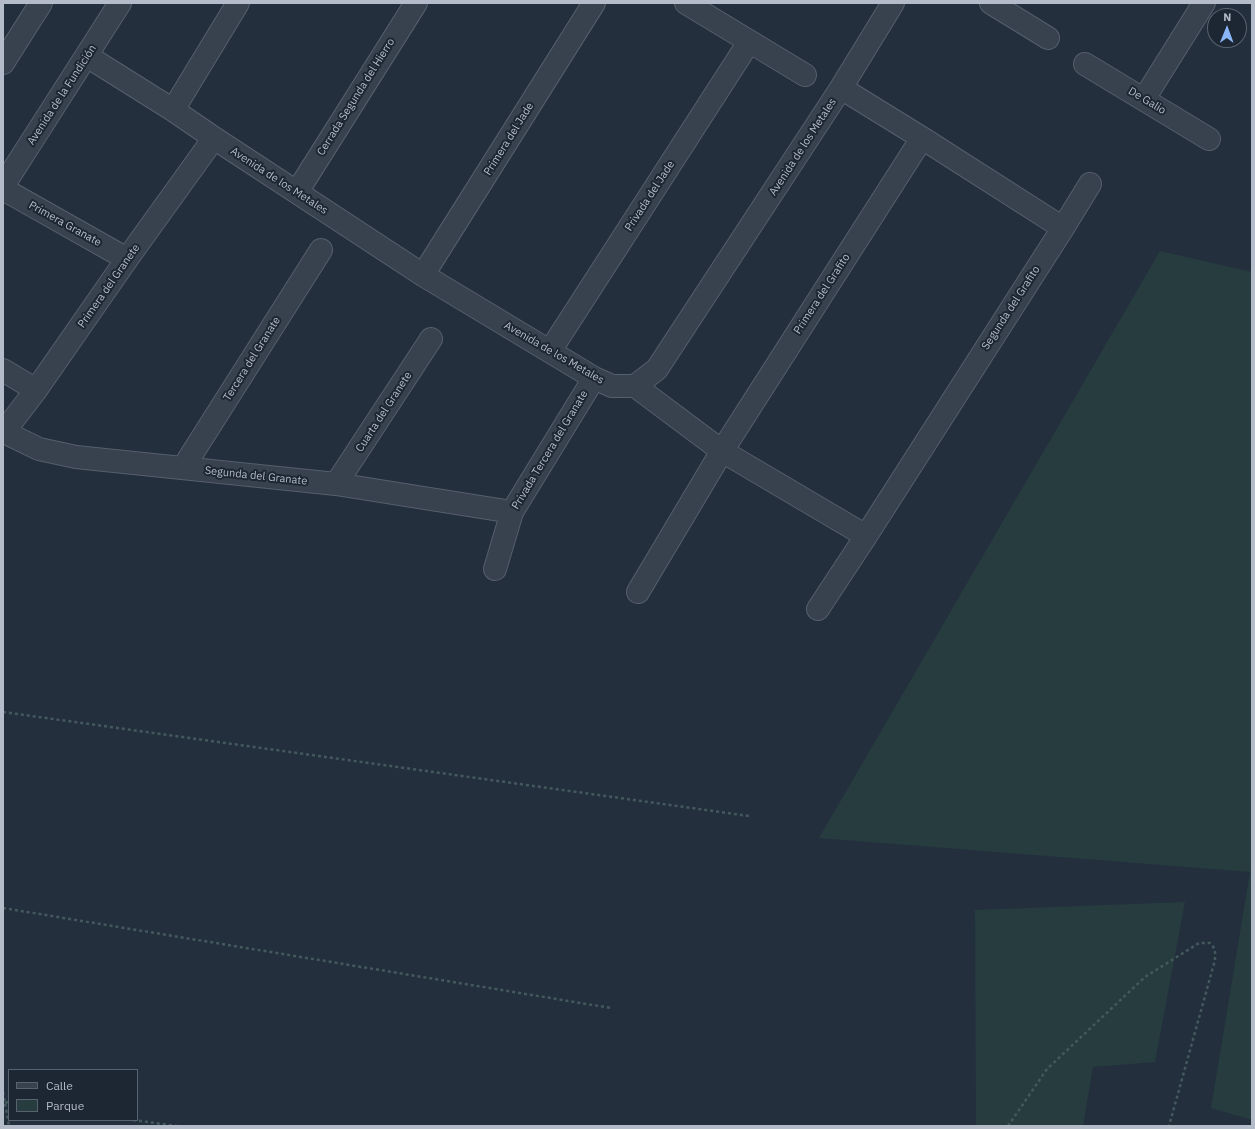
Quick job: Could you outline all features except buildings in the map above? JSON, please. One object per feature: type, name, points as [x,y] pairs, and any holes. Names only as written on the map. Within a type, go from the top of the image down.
[{"type":"street","points":[[3,63],[41,3]]},
{"type":"street","name":"Avenida de la Fundición","points":[[3,188],[120,3]]},
{"type":"street","points":[[173,110],[238,3]]},
{"type":"street","name":"Cerrada Segunda del Hierro","points":[[296,192],[416,3]]},
{"type":"street","name":"Primera del Jade","points":[[423,275],[594,3]]},
{"type":"street","points":[[686,3],[805,75]]},
{"type":"street","name":"Avenida de los Metales","points":[[87,56],[173,110],[423,275],[594,378],[612,386],[635,386],[657,369],[841,88],[893,3]]},
{"type":"street","points":[[991,3],[1013,9],[1048,38]]},
{"type":"street","points":[[1144,99],[1204,3]]},
{"type":"street","name":"Privada del Jade","points":[[550,351],[749,42]]},
{"type":"street","name":"De Galio","points":[[1085,64],[1208,139]]},
{"type":"street","points":[[841,88],[1063,228]]},
{"type":"street","name":"Primera del Granete","points":[[4,432],[36,390],[127,259],[214,138]]},
{"type":"street","name":"Primera del Grafito","points":[[638,592],[722,451],[922,138]]},
{"type":"street","name":"Segunda del Grafito","points":[[818,609],[1090,184]]},
{"type":"street","name":"Primera Granate","points":[[3,188],[127,259]]},
{"type":"street","name":"Tercera del Granate","points":[[183,468],[321,250]]},
{"type":"street","name":"Cuarta del Granete","points":[[336,484],[431,339]]},
{"type":"street","points":[[3,370],[36,390]]},
{"type":"street","name":"Privada Tercera del Granate","points":[[495,569],[512,512],[594,378]]},
{"type":"street","points":[[635,386],[722,451],[866,536]]},
{"type":"street","name":"Segunda del Granate","points":[[4,432],[40,449],[76,457],[336,484],[512,512]]},
{"type":"path","points":[[3,712],[749,816]]},
{"type":"path","points":[[3,908],[611,1008]]},
{"type":"path","points":[[1008,1126],[1047,1069],[1145,976],[1199,944],[1210,943],[1215,949],[1215,960],[1169,1126]]},
{"type":"path","points":[[3,1092],[8,1120]]},
{"type":"path","points":[[138,1121],[177,1126]]},
{"type":"green space","points":[[1160,251],[1252,272],[1252,1120],[1211,1108],[1250,872],[819,838]]},
{"type":"green space","points":[[1185,902],[1155,1062],[1093,1067],[1083,1126],[976,1126],[975,910]]}]
